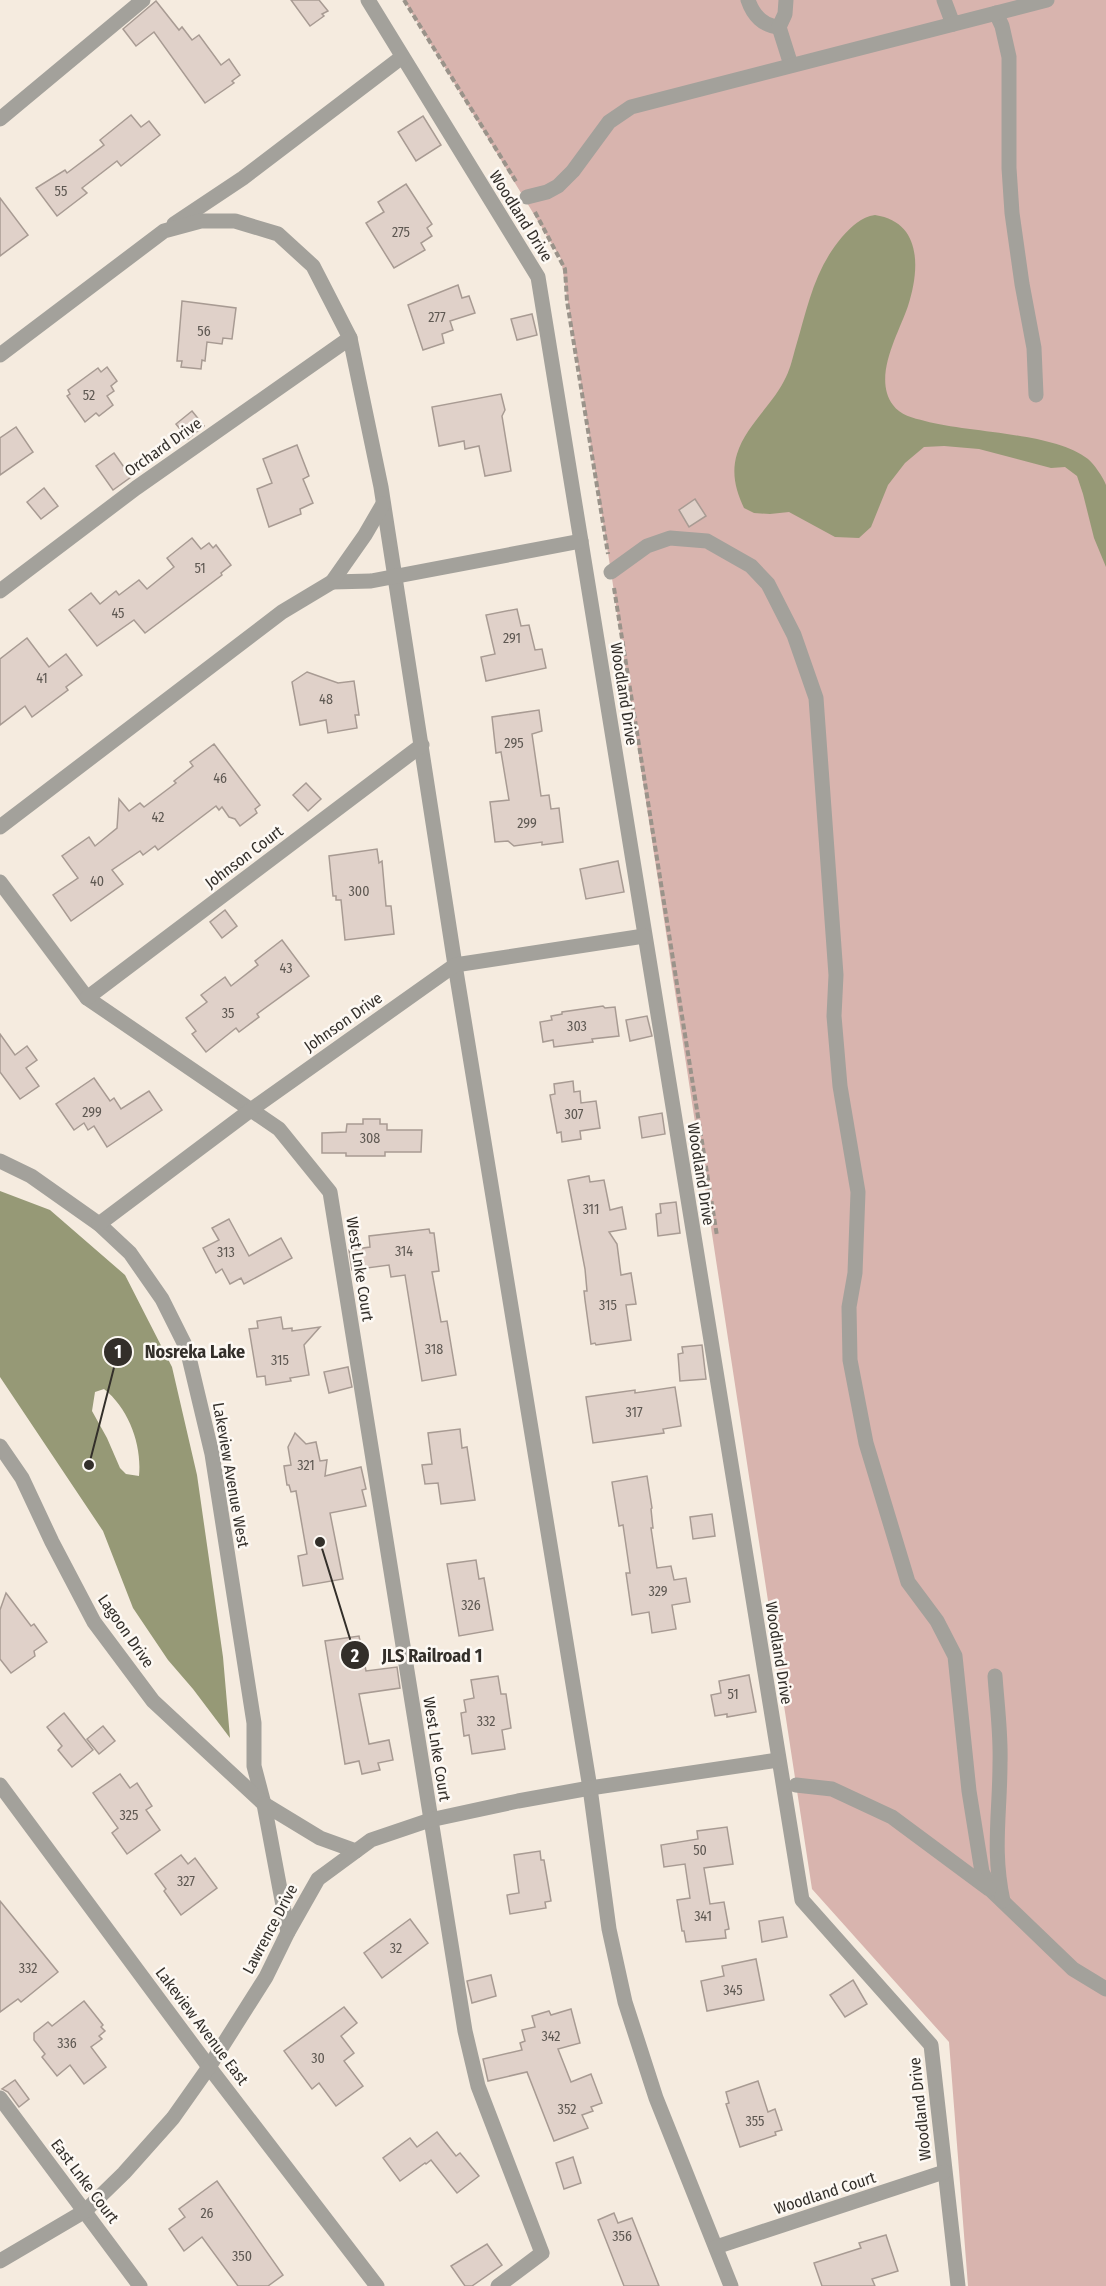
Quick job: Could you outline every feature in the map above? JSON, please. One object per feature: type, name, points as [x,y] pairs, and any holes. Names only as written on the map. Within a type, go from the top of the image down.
[{"type":"street","points":[[0,120],[143,0]]},
{"type":"street","name":"Woodland Drive","points":[[369,0],[538,277],[802,1900],[931,2045],[958,2286]]},
{"type":"street","points":[[748,0],[751,9],[760,20],[771,27],[779,27]]},
{"type":"street","points":[[786,0],[785,14],[779,27],[791,65]]},
{"type":"street","points":[[944,0],[952,24]]},
{"type":"street","points":[[527,197],[548,192],[558,186],[573,171],[609,122],[631,107],[1047,0]]},
{"type":"street","points":[[996,13],[1002,26],[1009,57],[1009,168],[1012,213],[1034,348],[1036,395]]},
{"type":"street","points":[[0,355],[164,231],[243,178],[402,57]]},
{"type":"street","points":[[164,231],[201,221],[235,221],[278,234],[313,266],[350,338],[383,504],[455,965],[590,1788],[609,1929],[625,2002],[656,2098],[731,2286]]},
{"type":"street","name":"Orchard Drive","points":[[0,591],[136,488],[350,338]]},
{"type":"street","points":[[0,827],[282,612],[332,582],[365,535],[383,504]]},
{"type":"street","points":[[611,572],[647,546],[670,538],[707,541],[751,566],[768,584],[794,635],[816,698],[836,975],[834,1016],[838,1074],[858,1192],[855,1273],[849,1307],[850,1360],[866,1443],[908,1582],[937,1621],[955,1656],[969,1791],[982,1872],[997,1896]]},
{"type":"street","points":[[332,582],[371,581],[581,541]]},
{"type":"street","name":"Johnson Court","points":[[87,998],[422,746]]},
{"type":"street","name":"West Lnke Court","points":[[0,882],[87,998],[279,1129],[330,1192],[465,2031],[478,2086],[542,2253],[498,2286]]},
{"type":"street","name":"Johnson Drive","points":[[99,1224],[252,1109],[455,965],[644,936]]},
{"type":"street","name":"Lakeview Avenue West","points":[[0,1161],[31,1176],[99,1224],[130,1253],[162,1299],[187,1349],[212,1454],[254,1723],[254,1766],[264,1804]]},
{"type":"street","name":"Lagoon Drive","points":[[0,1446],[22,1478],[94,1622],[153,1701],[264,1804],[320,1838],[356,1851]]},
{"type":"street","points":[[995,1676],[1000,1763],[996,1826],[997,1896]]},
{"type":"street","name":"Lawrence Drive","points":[[0,2261],[84,2211],[124,2173],[173,2118],[209,2067],[266,1977],[318,1879],[371,1840],[430,1820],[590,1788],[778,1760]]},
{"type":"street","name":"Lakeview Avenue East","points":[[0,1785],[209,2067],[377,2286]]},
{"type":"street","points":[[796,1785],[832,1789],[892,1817],[997,1896],[1073,1969],[1106,1989]]},
{"type":"street","points":[[264,1804],[288,1932]]},
{"type":"street","name":"East Lnke Court","points":[[0,2098],[140,2286]]},
{"type":"street","name":"Woodland Court","points":[[716,2247],[944,2172]]},
{"type":"shaded area","points":[[404,0],[1106,0],[1106,2286],[968,2286],[949,2042],[812,1889],[561,259]]},
{"type":"shaded area","points":[[875,215],[890,219],[902,227],[914,249],[915,277],[912,292],[886,368],[887,394],[893,405],[903,414],[916,419],[1033,438],[1073,450],[1088,459],[1106,485],[1106,567],[1094,538],[1077,476],[1065,467],[1051,468],[979,449],[924,447],[905,463],[888,485],[871,527],[859,538],[835,537],[789,512],[754,513],[744,508],[734,475],[735,461],[741,444],[786,377],[818,275],[832,250],[849,229],[861,220]]},
{"type":"shaded area","points":[[0,1191],[50,1210],[125,1275],[172,1367],[197,1475],[223,1657],[230,1738],[168,1660],[133,1608],[103,1531],[0,1377]],"holes":[[[104,1389],[113,1397],[127,1417],[136,1440],[139,1476],[126,1474],[120,1468],[92,1411],[95,1392]]]},
{"type":"building","points":[[291,0],[319,0],[328,11],[310,26]]},
{"type":"building","points":[[156,1],[179,30],[182,27],[192,40],[199,35],[221,65],[229,59],[240,75],[232,81],[234,83],[205,103],[154,32],[136,46],[123,29]]},
{"type":"building","points":[[131,115],[141,127],[149,121],[160,135],[121,166],[117,161],[82,188],[87,193],[57,216],[36,188],[65,170],[67,173],[104,145],[100,140]]},
{"type":"building","points":[[423,116],[441,145],[416,161],[398,132]]},
{"type":"building","points":[[406,184],[432,224],[427,228],[432,236],[421,243],[425,250],[394,268],[366,223],[384,212],[378,202]]},
{"type":"building","points":[[0,198],[28,235],[0,256]]},
{"type":"building","points":[[458,285],[462,298],[469,296],[475,313],[450,321],[453,330],[442,334],[444,343],[423,350],[408,305]]},
{"type":"building","points":[[182,301],[236,308],[232,339],[223,338],[222,344],[207,342],[205,361],[202,360],[201,369],[181,367],[182,361],[177,361]]},
{"type":"building","points":[[532,314],[537,335],[517,340],[511,319]]},
{"type":"building","points":[[107,367],[117,381],[111,386],[114,391],[107,396],[113,405],[99,416],[96,413],[85,422],[67,396],[70,394],[68,390],[98,368],[101,372]]},
{"type":"building","points":[[501,394],[505,410],[502,416],[511,471],[485,476],[479,446],[465,449],[464,441],[439,446],[432,407]]},
{"type":"building","points":[[192,411],[204,426],[188,439],[176,424]]},
{"type":"building","points":[[16,427],[33,452],[0,475],[0,438]]},
{"type":"building","points":[[297,445],[309,476],[303,479],[313,503],[300,509],[301,514],[269,527],[257,489],[272,483],[263,459]]},
{"type":"building","points":[[114,453],[131,477],[113,490],[96,466]]},
{"type":"building","points":[[44,488],[58,506],[41,519],[27,502]]},
{"type":"building","points":[[695,499],[706,516],[689,527],[679,510]]},
{"type":"building","points":[[192,538],[201,549],[209,543],[213,548],[216,545],[231,565],[221,573],[222,575],[145,633],[134,620],[97,646],[69,610],[91,593],[100,604],[116,591],[119,595],[139,580],[147,589],[174,567],[167,558]]},
{"type":"building","points":[[517,609],[521,626],[529,625],[535,650],[542,649],[546,668],[486,681],[481,657],[495,654],[486,615]]},
{"type":"building","points":[[27,638],[49,667],[66,654],[82,675],[66,687],[68,690],[32,717],[25,706],[0,725],[0,659]]},
{"type":"building","points":[[307,672],[338,683],[354,681],[359,715],[355,715],[357,728],[328,733],[326,720],[300,725],[292,682]]},
{"type":"building","points":[[539,710],[542,731],[532,734],[541,796],[549,795],[551,809],[559,808],[563,842],[514,846],[508,841],[495,842],[490,802],[509,800],[501,752],[496,753],[492,717]]},
{"type":"building","points":[[214,744],[260,805],[255,809],[257,813],[240,826],[222,807],[219,810],[216,806],[158,850],[155,846],[143,855],[140,851],[112,870],[123,884],[71,921],[53,895],[78,878],[62,856],[89,837],[95,846],[117,828],[119,799],[129,811],[140,803],[144,807],[176,783],[174,781],[193,766],[190,762]]},
{"type":"building","points":[[306,783],[321,799],[308,811],[293,795]]},
{"type":"building","points":[[377,849],[379,863],[382,861],[386,906],[391,906],[394,934],[345,940],[341,900],[336,900],[336,896],[333,896],[329,856]]},
{"type":"building","points":[[618,861],[624,892],[586,899],[580,869]]},
{"type":"building","points":[[225,910],[237,926],[222,938],[210,922]]},
{"type":"building","points":[[282,940],[309,976],[257,1014],[259,1017],[239,1032],[236,1028],[206,1052],[192,1034],[196,1031],[186,1018],[207,1002],[201,995],[225,977],[231,986],[258,965],[255,961]]},
{"type":"building","points":[[603,1006],[605,1008],[615,1007],[619,1036],[554,1047],[553,1040],[543,1042],[540,1022],[552,1020],[551,1016],[562,1014],[562,1012]]},
{"type":"building","points":[[647,1016],[652,1036],[630,1041],[626,1020]]},
{"type":"building","points":[[0,1034],[15,1055],[27,1046],[37,1060],[26,1068],[39,1086],[20,1099],[0,1072]]},
{"type":"building","points":[[94,1078],[110,1101],[114,1098],[121,1109],[149,1091],[162,1110],[107,1147],[94,1126],[88,1130],[84,1123],[74,1130],[56,1104]]},
{"type":"building","points":[[573,1081],[574,1092],[580,1091],[581,1103],[596,1101],[600,1128],[580,1131],[581,1139],[562,1142],[561,1132],[557,1133],[550,1095],[555,1094],[554,1084]]},
{"type":"building","points":[[662,1113],[665,1134],[642,1138],[639,1117]]},
{"type":"building","points":[[363,1119],[380,1119],[380,1124],[387,1124],[387,1130],[422,1130],[421,1152],[385,1152],[385,1156],[346,1156],[346,1153],[322,1153],[322,1133],[346,1132],[347,1124],[363,1124]]},
{"type":"building","points":[[589,1176],[590,1182],[604,1180],[610,1210],[622,1207],[626,1229],[609,1232],[617,1244],[621,1275],[631,1273],[636,1304],[626,1305],[631,1340],[591,1344],[584,1291],[587,1291],[585,1269],[568,1180]]},
{"type":"building","points":[[676,1202],[680,1233],[658,1236],[656,1214],[661,1213],[660,1204]]},
{"type":"building","points":[[229,1219],[249,1256],[281,1238],[292,1258],[244,1284],[241,1278],[230,1284],[222,1269],[216,1273],[203,1248],[219,1240],[212,1228]]},
{"type":"building","points":[[429,1229],[430,1233],[434,1233],[439,1271],[432,1272],[441,1322],[447,1321],[456,1375],[422,1381],[405,1275],[391,1277],[389,1265],[352,1270],[349,1250],[370,1247],[369,1236]]},
{"type":"building","points":[[281,1317],[283,1329],[292,1328],[292,1331],[320,1327],[304,1345],[309,1375],[266,1385],[265,1376],[257,1377],[249,1329],[258,1328],[257,1321]]},
{"type":"building","points":[[702,1345],[706,1379],[680,1381],[678,1354],[683,1353],[682,1347]]},
{"type":"building","points":[[348,1367],[352,1387],[329,1393],[324,1372]]},
{"type":"building","points":[[675,1387],[681,1426],[663,1429],[664,1433],[593,1443],[586,1397]]},
{"type":"building","points":[[460,1429],[462,1448],[467,1447],[475,1500],[441,1504],[438,1483],[425,1484],[422,1465],[432,1464],[428,1433]]},
{"type":"building","points":[[295,1433],[306,1444],[316,1442],[320,1461],[327,1460],[325,1476],[361,1467],[366,1489],[362,1490],[366,1506],[330,1513],[343,1579],[303,1586],[298,1556],[307,1554],[296,1491],[291,1492],[287,1485],[284,1466],[291,1465],[288,1447]]},
{"type":"building","points":[[647,1476],[657,1568],[671,1566],[674,1580],[686,1578],[690,1602],[672,1605],[676,1629],[652,1633],[649,1612],[632,1615],[626,1573],[630,1573],[623,1525],[619,1526],[612,1482]]},
{"type":"building","points":[[712,1514],[715,1536],[693,1539],[690,1517]]},
{"type":"building","points":[[476,1560],[479,1579],[484,1578],[493,1630],[459,1636],[447,1564]]},
{"type":"building","points":[[6,1593],[31,1626],[34,1624],[47,1642],[34,1651],[35,1656],[11,1673],[0,1659],[0,1610]]},
{"type":"building","points":[[359,1636],[366,1671],[397,1667],[400,1688],[359,1694],[369,1744],[389,1740],[393,1760],[378,1763],[380,1770],[362,1774],[359,1761],[345,1764],[325,1641]]},
{"type":"building","points":[[749,1675],[756,1712],[727,1717],[727,1714],[715,1716],[711,1695],[721,1693],[719,1681]]},
{"type":"building","points":[[498,1676],[501,1694],[506,1694],[511,1728],[502,1730],[505,1749],[472,1754],[469,1735],[464,1736],[461,1713],[466,1712],[464,1700],[474,1698],[471,1680]]},
{"type":"building","points":[[64,1713],[93,1750],[72,1767],[58,1750],[62,1746],[47,1727]]},
{"type":"building","points":[[103,1726],[115,1741],[99,1754],[87,1739]]},
{"type":"building","points":[[120,1774],[130,1788],[137,1783],[152,1806],[146,1810],[160,1830],[127,1854],[112,1833],[118,1828],[93,1793]]},
{"type":"building","points":[[727,1827],[733,1864],[704,1868],[710,1904],[724,1902],[729,1929],[725,1930],[726,1938],[686,1942],[677,1900],[690,1898],[685,1864],[664,1867],[661,1845],[698,1839],[697,1831]]},
{"type":"building","points":[[540,1851],[541,1860],[544,1860],[551,1901],[545,1902],[546,1908],[510,1914],[507,1895],[519,1893],[514,1855]]},
{"type":"building","points":[[181,1855],[188,1864],[195,1858],[217,1888],[181,1915],[155,1874]]},
{"type":"building","points":[[0,1901],[58,1972],[21,2002],[18,1999],[0,2012]]},
{"type":"building","points":[[783,1917],[787,1937],[762,1942],[759,1921]]},
{"type":"building","points":[[410,1919],[428,1943],[382,1978],[364,1953]]},
{"type":"building","points":[[756,1959],[764,2000],[707,2011],[701,1981],[724,1976],[722,1966]]},
{"type":"building","points":[[491,1975],[496,1996],[472,2003],[467,1981]]},
{"type":"building","points":[[853,1980],[867,2004],[845,2017],[830,1995]]},
{"type":"building","points":[[84,2001],[103,2025],[101,2027],[105,2031],[99,2036],[102,2039],[91,2047],[106,2067],[84,2084],[70,2065],[57,2076],[42,2057],[45,2054],[34,2040],[34,2033],[48,2022],[52,2026]]},
{"type":"building","points":[[344,2007],[357,2023],[341,2036],[354,2053],[344,2061],[363,2086],[336,2106],[319,2083],[312,2089],[284,2051]]},
{"type":"building","points":[[571,2009],[580,2043],[558,2049],[571,2082],[591,2074],[602,2103],[591,2107],[593,2111],[582,2115],[588,2128],[554,2141],[527,2072],[488,2081],[483,2059],[522,2050],[520,2043],[525,2041],[522,2030],[535,2027],[532,2016],[549,2011],[551,2015]]},
{"type":"building","points":[[15,2080],[29,2099],[19,2107],[8,2092],[2,2089]]},
{"type":"building","points":[[758,2081],[768,2112],[775,2109],[782,2130],[775,2132],[776,2135],[740,2147],[726,2104],[729,2103],[726,2092]]},
{"type":"building","points":[[437,2132],[456,2156],[460,2153],[479,2176],[457,2193],[431,2160],[400,2181],[383,2158],[410,2138],[417,2147]]},
{"type":"building","points":[[573,2157],[581,2183],[564,2189],[556,2163]]},
{"type":"building","points":[[217,2181],[283,2275],[268,2286],[238,2286],[202,2237],[184,2251],[169,2229],[185,2217],[179,2209]]},
{"type":"building","points":[[614,2213],[618,2223],[632,2218],[659,2286],[624,2286],[598,2220]]},
{"type":"building","points":[[886,2235],[898,2271],[872,2279],[875,2286],[822,2286],[814,2263],[861,2248],[859,2243]]},
{"type":"building","points":[[487,2244],[502,2265],[472,2286],[465,2286],[451,2266]]},
{"type":"place","name":"Nosreka Lake","points":[[89,1465]]},
{"type":"place","name":"JLS Railroad 1","points":[[320,1542]]}]
